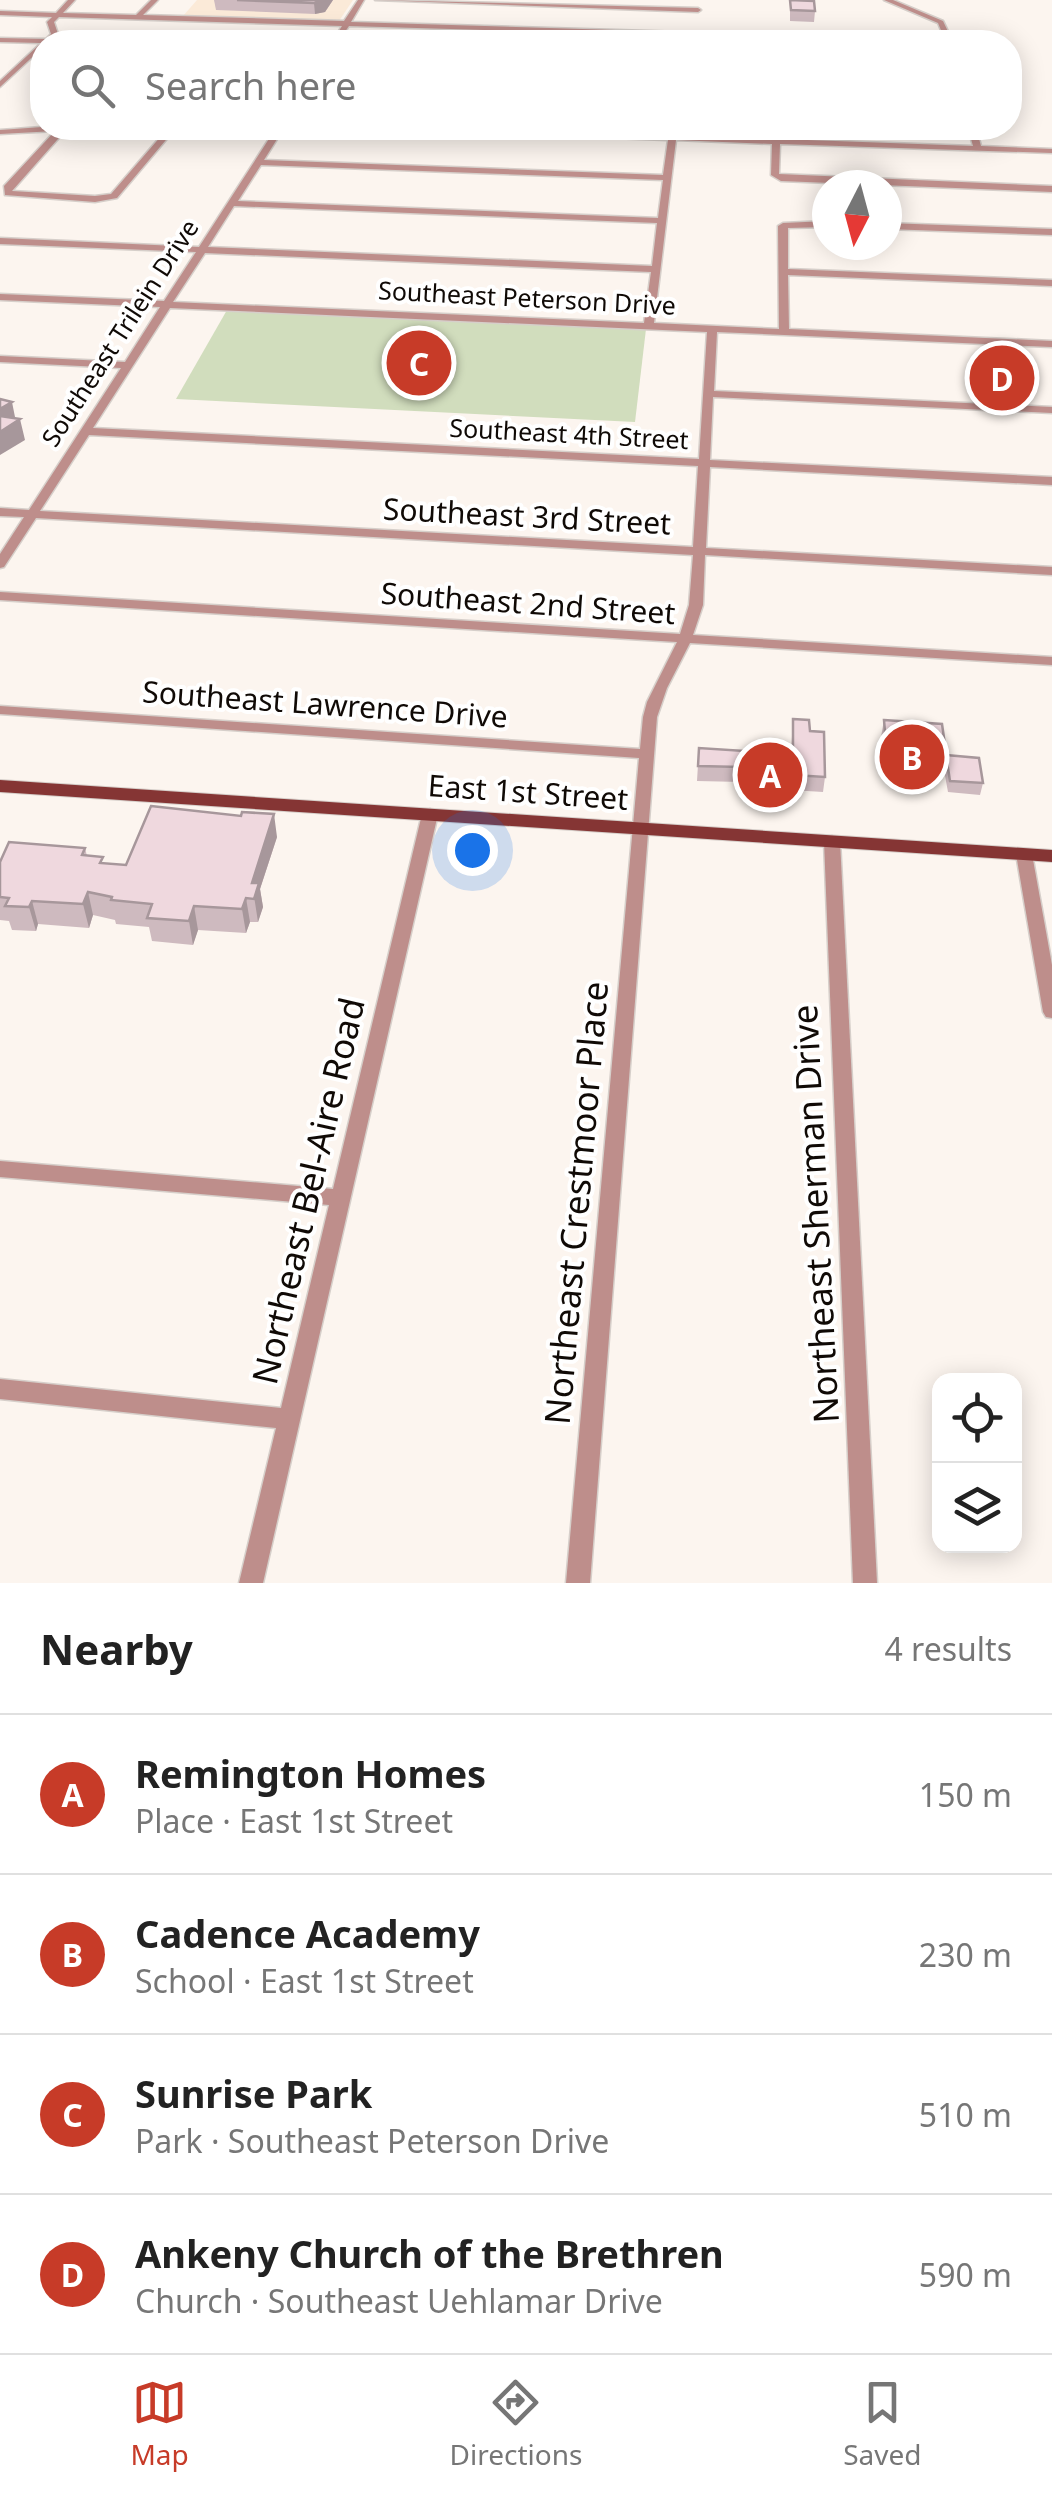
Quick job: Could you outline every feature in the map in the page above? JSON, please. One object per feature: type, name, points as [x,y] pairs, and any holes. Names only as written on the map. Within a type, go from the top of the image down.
[{"type":"main road","name":"East 1st Street","points":[[0,786],[1052,856]]},
{"type":"street","points":[[53,30],[50,22],[72,0]]},
{"type":"street","points":[[138,18],[155,0]]},
{"type":"street","points":[[342,30],[361,0]]},
{"type":"street","points":[[378,0],[698,5],[688,30]]},
{"type":"street","points":[[887,0],[941,22],[944,30]]},
{"type":"street","points":[[0,13],[492,30]]},
{"type":"street","points":[[0,40],[30,42]]},
{"type":"street","points":[[0,85],[30,58]]},
{"type":"street","points":[[0,132],[30,130]]},
{"type":"street","points":[[52,140],[7,188],[8,193],[96,199],[114,196],[162,140]]},
{"type":"street","name":"Southeast Trilein Drive","points":[[0,564],[272,140]]},
{"type":"street","points":[[650,326],[672,140]]},
{"type":"street","points":[[753,140],[1052,151]]},
{"type":"street","points":[[875,140],[876,145]]},
{"type":"street","points":[[976,140],[978,148]]},
{"type":"street","points":[[776,142],[775,175],[786,179],[1052,189]]},
{"type":"street","points":[[257,162],[667,178]]},
{"type":"street","points":[[230,204],[662,221]]},
{"type":"street","points":[[784,332],[782,229],[797,222],[812,223]]},
{"type":"street","points":[[902,227],[1052,232]]},
{"type":"street","points":[[0,241],[656,269]]},
{"type":"street","points":[[783,272],[1052,283]]},
{"type":"street","name":"Southeast Peterson Drive","points":[[0,296],[1052,344]]},
{"type":"street","name":"Northeast Crestmoor Place","points":[[578,1583],[647,754],[656,694],[686,639],[696,604],[712,329]]},
{"type":"street","points":[[0,359],[127,365]]},
{"type":"street","points":[[710,394],[1052,410]]},
{"type":"street","name":"Southeast 4th Street","points":[[84,431],[1052,480]]},
{"type":"street","name":"Southeast 3rd Street","points":[[0,512],[1052,571]]},
{"type":"street","name":"Southeast 2nd Street","points":[[0,596],[1052,661]]},
{"type":"street","name":"Southeast Lawrence Drive","points":[[0,710],[647,754]]},
{"type":"street","name":"Northeast Bel-Aire Road","points":[[251,1583],[430,814]]},
{"type":"street","name":"Northeast Sherman Drive","points":[[832,841],[865,1583]]},
{"type":"street","points":[[1024,854],[1052,1012]]},
{"type":"street","points":[[0,1169],[341,1198]]},
{"type":"street","points":[[0,1389],[290,1418]]},
{"type":"shaded area","points":[[197,0],[353,0],[339,21],[183,16]]},
{"type":"green space","points":[[227,310],[646,329],[635,422],[176,399]]},
{"type":"building","points":[[237,0],[325,0],[314,3]]},
{"type":"building","points":[[790,0],[814,1],[815,11],[791,10]]},
{"type":"building","points":[[1008,359],[1029,366],[1013,370],[1007,377],[975,368]]},
{"type":"building","points":[[0,416],[20,419],[0,432]]},
{"type":"building","points":[[793,719],[809,720],[810,731],[824,732],[825,777],[793,775],[793,768],[698,766],[699,748],[793,754]]},
{"type":"building","points":[[884,720],[942,724],[947,759],[887,755]]},
{"type":"building","points":[[946,755],[979,758],[983,783],[950,781]]},
{"type":"building","points":[[151,806],[241,816],[242,812],[274,814],[252,883],[259,883],[254,899],[246,898],[242,909],[194,906],[189,921],[147,918],[152,904],[111,900],[112,897],[88,892],[83,904],[32,901],[29,907],[5,906],[9,898],[0,897],[0,862],[9,842],[85,848],[82,855],[103,857],[100,863],[126,865]]},
{"type":"place","name":"Sunrise Park","points":[[419,363]]},
{"type":"place","name":"Ankeny Church of the Brethren","points":[[1002,378]]},
{"type":"place","name":"Cadence Academy","points":[[912,757]]},
{"type":"place","name":"Remington Homes","points":[[770,775]]}]
